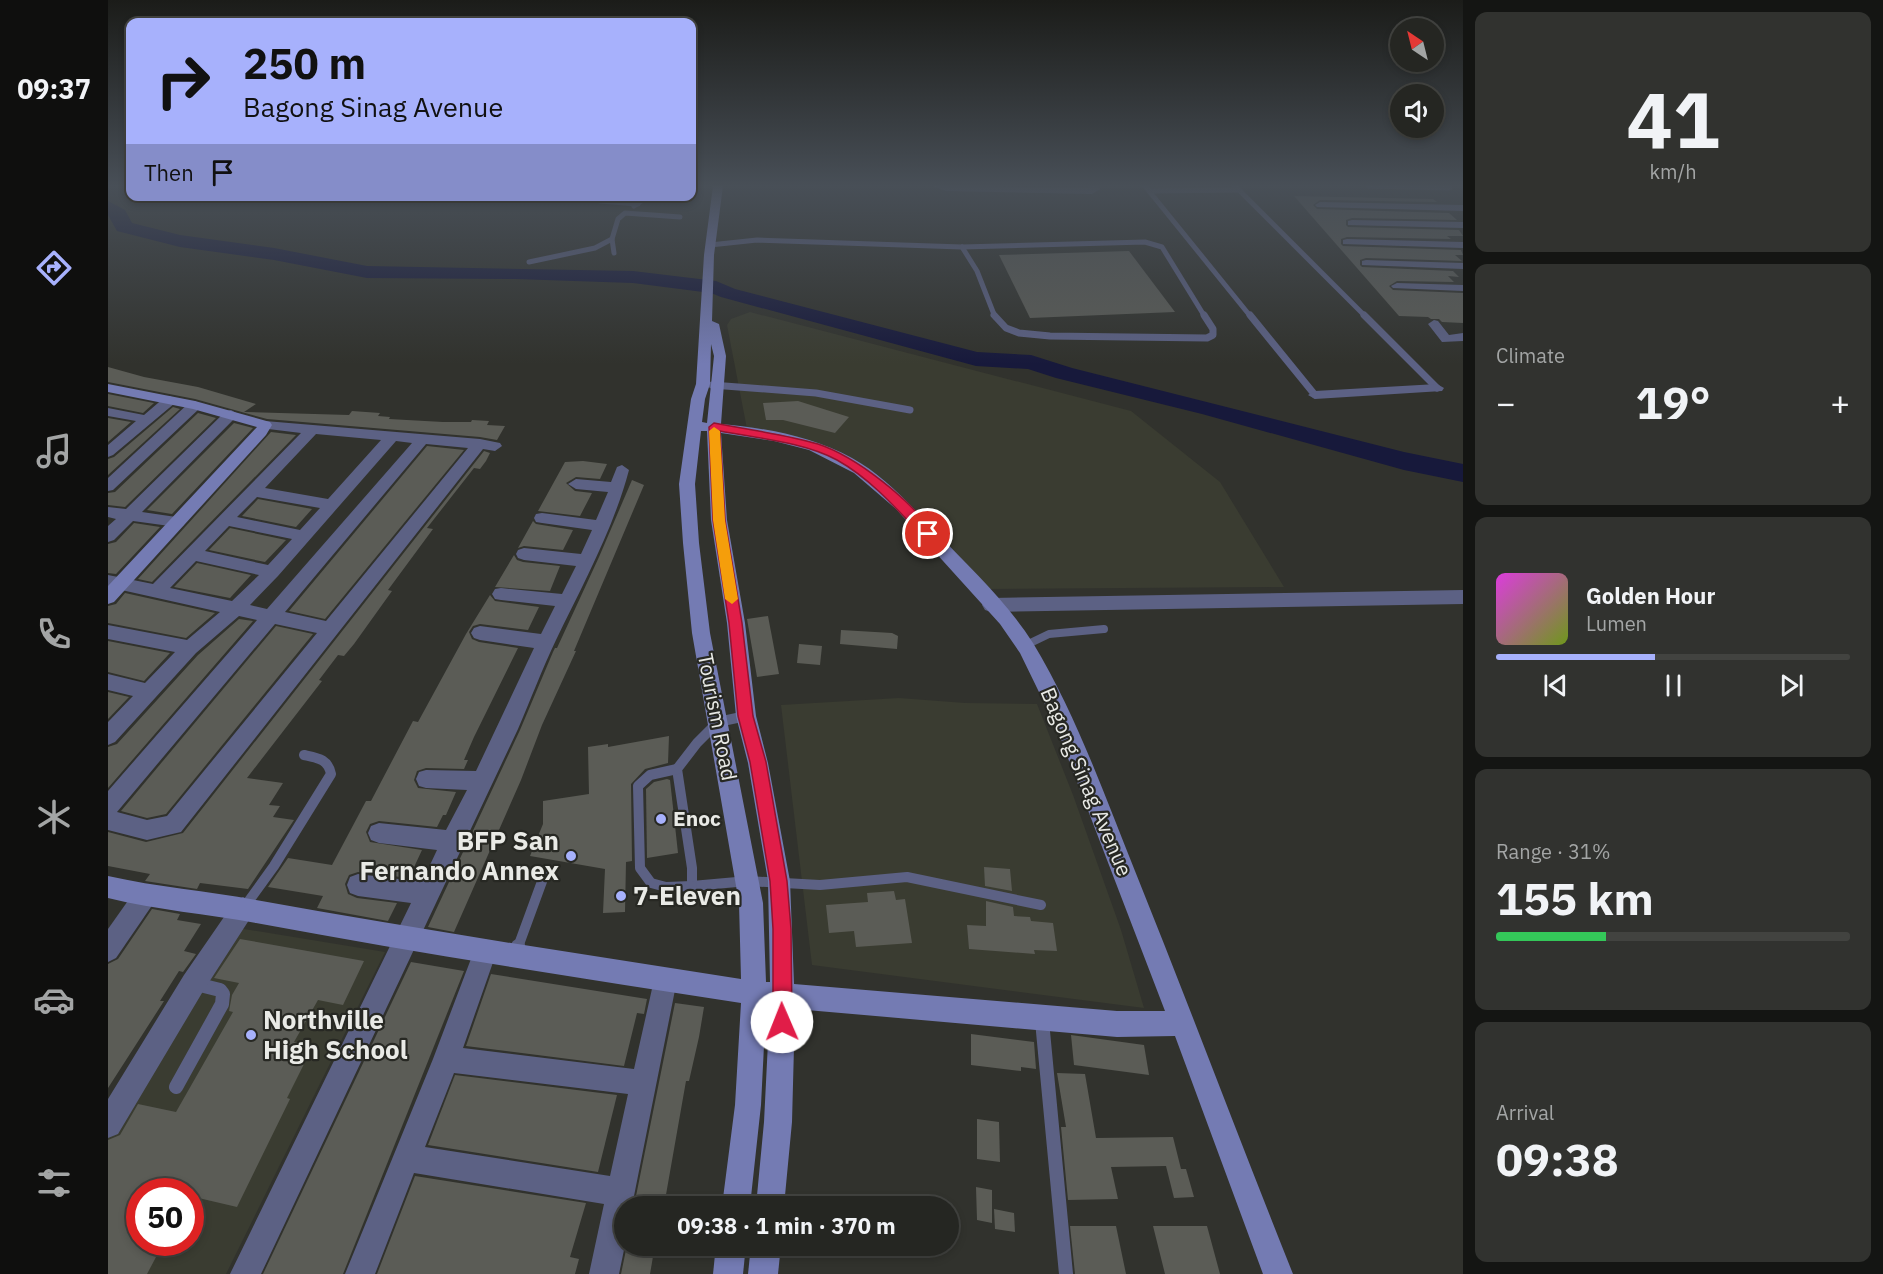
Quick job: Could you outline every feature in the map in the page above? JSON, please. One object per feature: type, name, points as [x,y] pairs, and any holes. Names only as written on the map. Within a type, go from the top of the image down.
[{"type":"main road","points":[[709,328],[714,245]]},
{"type":"main road","name":"Tourism Road","points":[[709,328],[703,384],[697,407],[687,484],[701,633],[751,903],[754,993],[748,1105],[737,1196]]},
{"type":"main road","name":"Tourism Road","points":[[709,328],[720,356],[714,427],[719,520],[736,623],[746,716],[758,762],[779,881],[782,996],[778,1122],[771,1196]]},
{"type":"main road","points":[[108,388],[195,405],[265,425],[177,522],[114,583],[108,597]]},
{"type":"main road","name":"Bagong Sinag Avenue","points":[[694,426],[714,427],[814,447],[852,464],[890,494],[992,605],[1024,646],[1061,714],[1184,1023],[1214,1111],[1278,1274]]},
{"type":"main road","points":[[108,887],[145,896],[243,909],[407,939],[754,993],[1117,1024],[1184,1023]]},
{"type":"main road","points":[[728,1274],[730,1256]]},
{"type":"main road","points":[[763,1274],[765,1256]]},
{"type":"street","points":[[1366,263],[1463,266]]},
{"type":"street","points":[[1397,286],[1463,288]]},
{"type":"street","points":[[1434,324],[1446,339],[1463,337]]},
{"type":"street","points":[[1315,395],[1437,388]]},
{"type":"street","points":[[110,449],[170,400]]},
{"type":"street","points":[[108,486],[195,405]]},
{"type":"street","points":[[108,412],[145,419]]},
{"type":"street","points":[[108,536],[231,414]]},
{"type":"street","points":[[108,820],[147,830],[173,825],[330,628],[488,444],[391,438],[265,425]]},
{"type":"street","points":[[156,592],[312,430]]},
{"type":"street","points":[[108,736],[190,648],[272,573],[391,438]]},
{"type":"street","points":[[108,807],[423,439]]},
{"type":"street","points":[[245,1274],[452,841],[483,781],[546,642],[587,561],[620,479],[576,484]]},
{"type":"street","points":[[253,491],[330,505]]},
{"type":"street","points":[[108,512],[177,522]]},
{"type":"street","points":[[542,518],[601,526]]},
{"type":"street","points":[[224,520],[304,536]]},
{"type":"street","points":[[192,554],[272,573]]},
{"type":"street","points":[[524,554],[587,561]]},
{"type":"street","points":[[114,583],[330,628]]},
{"type":"street","points":[[501,594],[566,601]]},
{"type":"street","points":[[992,605],[1142,600],[1301,601],[1463,597]]},
{"type":"street","points":[[108,632],[190,648]]},
{"type":"street","points":[[480,633],[546,642]]},
{"type":"street","points":[[108,682],[148,692]]},
{"type":"street","points":[[426,779],[483,781]]},
{"type":"street","points":[[379,833],[452,841]]},
{"type":"street","points":[[358,885],[428,894]]},
{"type":"street","points":[[108,950],[145,896]]},
{"type":"street","points":[[108,1124],[193,984],[243,909]]},
{"type":"street","points":[[360,1274],[446,1059],[485,951]]},
{"type":"street","points":[[604,1274],[665,980]]},
{"type":"street","points":[[446,1059],[644,1083]]},
{"type":"street","points":[[407,1158],[621,1192]]},
{"type":"lane","points":[[530,262],[600,245]]},
{"type":"lane","points":[[613,245],[614,253]]},
{"type":"lane","points":[[713,250],[733,245]]},
{"type":"lane","points":[[949,245],[962,248],[1040,245]]},
{"type":"lane","points":[[962,248],[977,272],[994,316],[1006,328],[1019,333],[1207,338],[1213,335],[1214,329],[1162,248],[1155,245]]},
{"type":"lane","points":[[1193,245],[1315,395]]},
{"type":"lane","points":[[1294,245],[1437,388]]},
{"type":"lane","points":[[703,384],[816,393],[910,410]]},
{"type":"lane","points":[[1024,646],[1049,634],[1104,629]]},
{"type":"lane","points":[[692,886],[692,868],[677,770],[697,743],[718,722],[746,716]]},
{"type":"lane","points":[[243,909],[274,866],[331,774],[329,765],[322,759],[304,755]]},
{"type":"lane","points":[[677,770],[652,773],[638,786],[640,868],[651,882],[666,887],[748,881],[820,885],[907,876],[1041,905]]},
{"type":"lane","points":[[514,956],[544,876]]},
{"type":"lane","points":[[176,1087],[222,1004],[223,994],[220,990],[193,984]]},
{"type":"lane","points":[[1042,1018],[1066,1274]]},
{"type":"shaded area","points":[[750,312],[1131,411],[1220,482],[1284,587],[987,589],[862,466],[747,429],[727,325],[731,319]]},
{"type":"shaded area","points":[[899,698],[965,703],[1037,704],[1073,795],[1121,930],[1144,1008],[812,965],[781,705]]},
{"type":"shaded area","name":"Northville High School","points":[[226,926],[385,952],[226,1274],[108,1274],[108,1117]]},
{"type":"building","points":[[1337,245],[1461,250],[1463,255],[1455,255],[1462,261],[1366,258],[1360,260],[1362,267],[1453,271],[1459,277],[1448,276],[1454,282],[1397,281],[1389,286],[1393,290],[1463,293],[1463,323],[1442,322],[1439,319],[1428,317],[1399,316]]},
{"type":"building","points":[[1129,251],[1175,312],[1030,318],[999,255]]},
{"type":"building","points":[[108,367],[144,377],[198,387],[256,404],[244,412],[349,415],[352,411],[380,413],[378,416],[390,417],[389,419],[443,422],[489,421],[487,425],[505,426],[497,440],[267,419],[195,399],[108,382]]},
{"type":"building","points":[[108,394],[154,403],[143,413],[108,406]]},
{"type":"building","points":[[798,401],[849,417],[835,433],[783,420],[766,420],[763,403]]},
{"type":"building","points":[[173,407],[180,409],[108,475],[108,459],[114,457]]},
{"type":"building","points":[[198,413],[216,418],[125,507],[108,505],[108,493],[115,492]]},
{"type":"building","points":[[108,418],[131,422],[108,442]]},
{"type":"building","points":[[234,423],[253,428],[172,514],[147,510]]},
{"type":"building","points":[[271,432],[296,435],[152,582],[138,579]]},
{"type":"building","points":[[427,446],[464,450],[325,619],[289,611]]},
{"type":"building","points":[[484,451],[490,453],[486,461],[480,469],[474,468],[427,528],[433,529],[388,590],[392,591],[354,644],[344,656],[338,655],[319,680],[322,681],[247,778],[283,783],[269,805],[280,806],[273,817],[294,820],[248,889],[200,883],[197,889],[145,881],[150,874],[108,866],[108,832],[146,842],[183,833]]},
{"type":"building","points":[[583,461],[607,464],[600,479],[576,477],[566,483],[575,491],[592,493],[580,516],[538,511],[565,462]]},
{"type":"building","points":[[632,480],[644,485],[574,651],[576,651],[454,932],[428,927],[520,730],[553,652],[557,648],[599,557]]},
{"type":"building","points":[[258,499],[312,509],[296,527],[242,516]]},
{"type":"building","points":[[533,521],[536,524],[573,530],[563,550],[524,546],[518,548]]},
{"type":"building","points":[[134,523],[160,527],[116,574],[108,573],[108,544],[116,542]]},
{"type":"building","points":[[230,528],[286,540],[265,562],[209,550]]},
{"type":"building","points":[[514,555],[517,560],[523,562],[560,566],[550,591],[495,587]]},
{"type":"building","points":[[197,563],[251,575],[230,598],[174,587]]},
{"type":"building","points":[[125,593],[215,613],[186,638],[108,623],[108,606],[116,604]]},
{"type":"building","points":[[490,595],[495,601],[539,607],[528,630],[480,624],[473,626],[469,632],[472,639],[479,642],[518,648],[474,737],[464,760],[468,760],[464,769],[426,768],[417,771],[414,780],[418,788],[456,792],[446,815],[443,815],[437,827],[379,821],[370,824],[366,832],[370,842],[422,850],[409,878],[358,872],[349,875],[345,884],[348,894],[357,898],[397,903],[388,921],[317,908],[323,896],[268,887],[288,858],[332,865],[366,801],[371,801],[413,721],[418,722],[466,634]]},
{"type":"building","points":[[768,616],[779,674],[757,677],[747,619]]},
{"type":"building","points":[[239,619],[253,621],[108,788],[108,747],[117,744],[198,655]]},
{"type":"building","points":[[276,626],[313,634],[166,814],[147,818],[121,811]]},
{"type":"building","points":[[841,630],[892,633],[898,636],[897,649],[840,644]]},
{"type":"building","points":[[108,641],[170,653],[144,681],[108,672]]},
{"type":"building","points":[[799,644],[822,646],[820,665],[797,663]]},
{"type":"building","points":[[108,692],[129,697],[108,719]]},
{"type":"building","points":[[669,736],[668,763],[645,769],[631,784],[632,861],[626,862],[625,912],[603,913],[605,869],[530,856],[543,824],[543,801],[589,794],[588,747],[608,744],[608,747]]},
{"type":"building","name":"Enoc","points":[[670,780],[678,853],[647,858],[646,789],[654,782]]},
{"type":"building","points":[[984,867],[1010,869],[1012,891],[985,886]]},
{"type":"building","points":[[894,891],[896,900],[905,899],[912,943],[856,947],[854,931],[829,933],[826,905],[868,902],[867,893]]},
{"type":"building","points":[[986,901],[1013,907],[1014,916],[1030,917],[1031,921],[1053,923],[1057,951],[1034,950],[1035,954],[969,949],[967,925],[986,926]]},
{"type":"building","points":[[152,909],[180,914],[177,920],[201,924],[184,951],[196,954],[183,972],[179,971],[160,1001],[164,1001],[108,1088],[108,964],[118,959]]},
{"type":"building","points":[[240,939],[364,961],[343,1005],[318,1000],[294,1042],[313,1046],[287,1098],[290,1099],[237,1207],[204,1199],[204,1178],[126,1178],[126,1256],[157,1256],[147,1274],[108,1274],[108,1140],[120,1135],[138,1104],[176,1112],[233,1012],[229,1011],[232,995],[239,983],[214,978]]},
{"type":"building","points":[[411,962],[464,971],[343,1274],[263,1274]]},
{"type":"building","points":[[491,974],[647,999],[644,1014],[637,1013],[624,1066],[466,1046]]},
{"type":"building","points":[[675,1003],[704,1007],[689,1081],[686,1081],[666,1196],[636,1196]]},
{"type":"building","points":[[971,1034],[1034,1042],[1036,1069],[1021,1067],[1021,1071],[971,1065]]},
{"type":"building","points":[[1071,1035],[1144,1045],[1149,1075],[1074,1065]]},
{"type":"building","points":[[1057,1073],[1085,1074],[1096,1138],[1173,1137],[1181,1169],[1186,1169],[1194,1197],[1174,1198],[1166,1166],[1111,1167],[1118,1199],[1068,1200],[1061,1127],[1066,1127]]},
{"type":"building","points":[[455,1075],[617,1095],[598,1172],[428,1145]]},
{"type":"building","points":[[977,1119],[999,1122],[1000,1162],[977,1159]]},
{"type":"building","points":[[415,1176],[586,1203],[570,1257],[579,1259],[575,1274],[377,1274]]},
{"type":"building","points":[[976,1187],[992,1190],[992,1223],[977,1220]]},
{"type":"building","points":[[994,1209],[1014,1213],[1015,1232],[995,1229]]},
{"type":"building","points":[[1070,1226],[1116,1226],[1126,1274],[1075,1274]]},
{"type":"building","points":[[1153,1226],[1207,1226],[1220,1274],[1165,1274]]},
{"type":"building","points":[[625,1256],[653,1256],[650,1274],[621,1274]]},
{"type":"waterway","points":[[212,245],[274,254],[367,272],[516,273],[633,277],[716,287],[728,293],[976,359],[1031,362],[1064,373],[1211,409],[1404,461],[1463,473]]},
{"type":"slow traffic","points":[[714,431],[719,520],[732,599]]},
{"type":"place","name":"Enoc","points":[[661,819]]},
{"type":"place","name":"BFP San Fernando Annex","points":[[571,856]]},
{"type":"place","name":"7-Eleven","points":[[621,896]]},
{"type":"place","name":"Northville High School","points":[[251,1035]]},
{"type":"route","points":[[782,1022],[782,929],[779,881],[758,762],[746,716],[736,623],[719,520],[714,427],[814,447],[841,457],[890,494],[928,534]]}]
